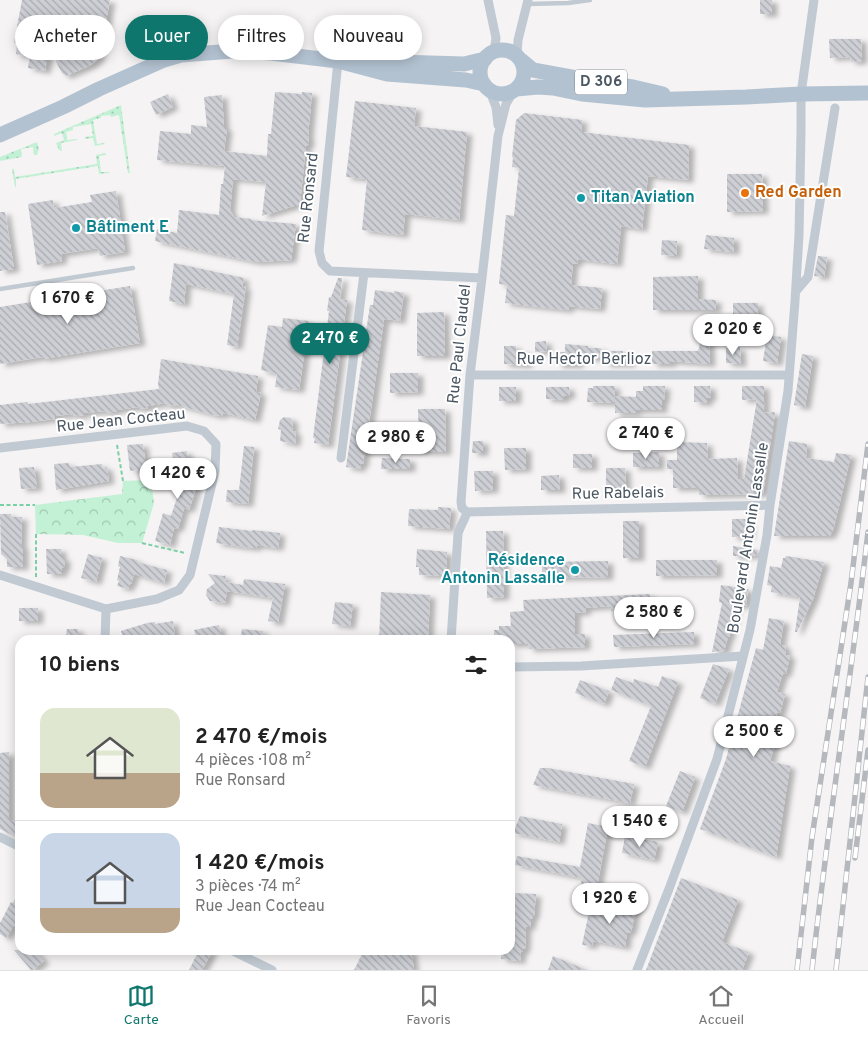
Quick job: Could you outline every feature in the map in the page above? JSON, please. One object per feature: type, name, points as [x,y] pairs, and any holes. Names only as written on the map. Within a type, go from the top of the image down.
[{"type":"main road","points":[[0,135],[99,89],[181,54],[233,51],[272,53],[338,62],[387,74],[466,80],[487,87],[500,94],[514,90],[520,85],[524,73],[519,58],[506,51],[464,64],[338,62]]},
{"type":"main road","points":[[487,87],[481,78],[481,71],[482,65],[490,56]]},
{"type":"main road","name":"D 306","points":[[519,58],[533,70],[633,87],[684,98]]},
{"type":"main road","name":"D 306","points":[[514,90],[538,87],[553,88],[582,94],[645,100],[868,93]]},
{"type":"street","points":[[488,0],[496,38],[490,56]]},
{"type":"street","name":"Boulevard Antonin Lassalle","points":[[637,970],[717,759],[750,630],[767,535],[789,375],[799,235],[801,94],[814,0]]},
{"type":"street","points":[[519,58],[518,40],[527,2]]},
{"type":"street","name":"Rue Ronsard","points":[[338,62],[319,251],[322,263],[330,271],[482,278]]},
{"type":"street","name":"Rue Paul Claudel","points":[[487,87],[496,107],[498,136]]},
{"type":"street","name":"Rue Paul Claudel","points":[[467,512],[462,508],[461,502],[470,375],[498,136],[506,104],[514,90]]},
{"type":"street","points":[[796,291],[808,277],[834,108]]},
{"type":"street","points":[[341,458],[364,273]]},
{"type":"street","name":"Rue Hector Berlioz","points":[[470,375],[789,375]]},
{"type":"street","name":"Rue Jean Cocteau","points":[[0,448],[187,426],[204,431],[216,444],[215,471],[190,575],[179,590],[156,598],[106,609]]},
{"type":"street","name":"Rue Rabelais","points":[[467,512],[770,506]]},
{"type":"street","points":[[451,635],[458,534],[467,512]]},
{"type":"street","points":[[0,575],[106,609],[104,635]]},
{"type":"street","points":[[515,667],[581,666],[743,656]]},
{"type":"street","points":[[0,837],[15,844]]},
{"type":"street","points":[[242,955],[272,970]]},
{"type":"lane","points":[[527,2],[568,3],[590,0]]},
{"type":"lane","points":[[0,289],[133,268]]},
{"type":"path","points":[[116,435],[122,482]]},
{"type":"path","points":[[0,505],[35,505]]},
{"type":"path","points":[[36,534],[36,586]]},
{"type":"path","points":[[142,543],[195,555]]},
{"type":"green space","points":[[121,105],[130,173],[128,173],[119,115],[111,117],[110,115],[101,116],[101,118],[93,120],[97,144],[105,144],[95,146],[93,138],[85,139],[85,137],[93,136],[91,124],[73,127],[73,130],[66,132],[67,140],[77,140],[61,143],[62,151],[59,150],[56,143],[64,140],[62,133],[54,136],[54,134]]},
{"type":"green space","points":[[37,142],[39,149],[37,155],[34,155],[33,147],[21,149],[22,157],[0,161],[0,157]]},
{"type":"green space","points":[[106,153],[106,155],[99,156],[101,172],[109,173],[99,174],[98,166],[16,179],[15,187],[12,169],[14,169],[15,177],[97,164],[96,155]]},
{"type":"green space","points":[[151,480],[154,503],[142,543],[118,543],[83,535],[36,534],[35,505],[122,494],[123,481]]},
{"type":"building","points":[[22,0],[110,0],[107,15],[19,15]]},
{"type":"building","points":[[760,0],[772,0],[772,14],[760,14]]},
{"type":"building","points":[[829,39],[861,39],[862,61],[851,62],[850,57],[830,58]]},
{"type":"building","points":[[29,60],[47,60],[45,71],[28,68]]},
{"type":"building","points":[[55,60],[97,60],[91,65],[66,76],[62,73]]},
{"type":"building","points":[[275,92],[312,93],[309,144],[306,146],[300,203],[297,206],[262,216],[266,182],[233,179],[230,210],[234,217],[296,224],[291,260],[256,262],[155,241],[157,229],[177,233],[179,210],[219,215],[221,184],[223,184],[225,166],[157,160],[160,131],[191,134],[191,125],[207,127],[204,97],[222,95],[224,128],[227,128],[224,151],[267,156],[268,134],[271,134]]},
{"type":"building","points":[[168,94],[173,107],[156,115],[150,102]]},
{"type":"building","points":[[355,101],[416,108],[414,126],[467,132],[459,220],[405,214],[403,235],[362,230],[367,179],[346,177]]},
{"type":"building","points":[[524,113],[582,120],[581,132],[689,145],[688,180],[648,176],[642,229],[621,226],[617,264],[578,259],[577,264],[573,263],[571,285],[602,288],[600,309],[569,306],[568,310],[505,303],[507,285],[499,284],[506,215],[514,216],[519,168],[512,167],[516,120]]},
{"type":"building","points":[[727,174],[762,174],[763,211],[727,212]]},
{"type":"building","name":"Bâtiment E","points":[[116,191],[125,252],[100,256],[98,248],[61,254],[62,261],[37,265],[28,204],[53,200],[54,208],[92,202],[90,195]]},
{"type":"building","points":[[0,212],[5,212],[14,269],[0,271]]},
{"type":"building","points":[[706,235],[734,238],[734,252],[704,249]]},
{"type":"building","points":[[662,240],[677,241],[676,256],[661,255]]},
{"type":"building","points":[[818,256],[827,257],[824,277],[814,276]]},
{"type":"building","points":[[174,263],[244,278],[242,288],[246,286],[237,347],[227,345],[234,294],[186,284],[184,304],[169,301]]},
{"type":"building","points":[[698,276],[698,299],[716,300],[716,310],[653,310],[653,277]]},
{"type":"building","points":[[338,278],[342,278],[340,299],[347,300],[328,445],[314,443],[315,438],[313,438],[329,311],[327,311],[329,297],[331,297]]},
{"type":"building","points":[[130,286],[140,343],[0,364],[0,307]]},
{"type":"building","points":[[375,290],[404,293],[400,321],[384,320],[363,464],[361,464],[360,469],[346,467],[370,305],[373,305]]},
{"type":"building","points":[[733,303],[758,303],[758,316],[733,316]]},
{"type":"building","points":[[444,312],[445,356],[417,356],[417,313]]},
{"type":"building","points":[[283,318],[309,321],[299,390],[275,387],[277,374],[261,370],[268,325],[282,327]]},
{"type":"building","points":[[767,335],[781,337],[777,363],[763,361]]},
{"type":"building","points":[[546,341],[547,351],[535,352],[535,342]]},
{"type":"building","points":[[700,341],[709,341],[710,364],[671,361],[671,364],[652,364],[652,351],[698,351]]},
{"type":"building","points":[[565,344],[600,348],[604,351],[623,351],[623,354],[630,354],[630,364],[605,364],[605,358],[578,358],[578,365],[557,365],[557,352],[565,352]]},
{"type":"building","points":[[504,346],[516,346],[516,352],[527,351],[527,365],[504,364]]},
{"type":"building","points":[[740,347],[741,364],[726,363],[726,348]]},
{"type":"building","points":[[802,354],[813,356],[805,407],[794,405]]},
{"type":"building","points":[[161,359],[258,376],[256,392],[261,393],[255,420],[223,413],[222,416],[217,416],[177,405],[166,406],[166,403],[148,406],[148,408],[138,409],[138,407],[106,413],[106,411],[84,413],[84,415],[74,416],[73,414],[55,416],[55,419],[0,424],[0,405],[27,402],[28,404],[159,389]]},
{"type":"building","points":[[390,373],[418,373],[418,392],[390,393]]},
{"type":"building","points":[[593,386],[615,386],[614,403],[587,402],[588,388],[593,388]]},
{"type":"building","points":[[643,386],[665,386],[662,410],[636,410],[636,413],[615,413],[615,396],[636,397],[636,391],[643,391]]},
{"type":"building","points":[[694,386],[710,386],[711,398],[707,398],[707,403],[694,402]]},
{"type":"building","points":[[742,386],[764,386],[764,413],[775,412],[763,494],[699,495],[699,488],[673,488],[673,469],[667,469],[667,460],[677,460],[677,442],[707,443],[708,459],[737,458],[738,479],[744,479],[757,399],[742,400]]},
{"type":"building","points":[[499,387],[516,387],[516,401],[499,401]]},
{"type":"building","points":[[546,387],[569,387],[570,396],[564,396],[564,400],[546,399]]},
{"type":"building","points":[[418,409],[445,409],[446,452],[419,452]]},
{"type":"building","points":[[284,417],[290,418],[293,422],[292,431],[296,432],[295,444],[280,441],[281,430],[278,429],[280,420]]},
{"type":"building","points":[[473,441],[483,441],[483,453],[472,453]]},
{"type":"building","points":[[789,441],[807,444],[806,458],[834,462],[836,453],[851,455],[834,527],[830,536],[774,536]]},
{"type":"building","points":[[143,444],[146,469],[130,471],[127,445]]},
{"type":"building","points":[[244,446],[254,447],[248,504],[226,502],[227,490],[239,490]]},
{"type":"building","points":[[504,448],[526,448],[526,469],[505,470]]},
{"type":"building","points":[[187,451],[191,484],[197,485],[189,510],[184,508],[178,529],[174,528],[170,545],[155,541],[163,513],[171,516],[185,473],[176,474],[172,453]]},
{"type":"building","points":[[659,452],[659,467],[633,467],[633,453]]},
{"type":"building","points":[[573,454],[592,454],[592,468],[573,468]]},
{"type":"building","points":[[382,458],[410,459],[410,469],[381,469]]},
{"type":"building","points":[[69,463],[70,467],[102,464],[102,468],[107,467],[109,481],[56,490],[54,464]]},
{"type":"building","points":[[34,467],[37,488],[21,489],[19,468]]},
{"type":"building","points":[[606,468],[625,468],[626,489],[606,489]]},
{"type":"building","points":[[474,471],[493,471],[493,490],[475,491]]},
{"type":"building","points":[[559,475],[560,490],[541,490],[541,476]]},
{"type":"building","points":[[438,507],[451,508],[449,529],[408,526],[409,509],[438,510]]},
{"type":"building","points":[[0,514],[22,517],[21,546],[23,546],[23,567],[7,567],[7,559],[1,554]]},
{"type":"building","points":[[732,519],[749,519],[749,536],[732,537]]},
{"type":"building","points":[[623,521],[639,521],[639,558],[623,558]]},
{"type":"building","points":[[219,527],[280,533],[278,548],[257,545],[256,548],[243,547],[216,543]]},
{"type":"building","points":[[486,531],[503,531],[504,597],[487,598]]},
{"type":"building","points":[[733,546],[758,550],[757,556],[733,556]]},
{"type":"building","points":[[46,549],[61,549],[61,558],[65,558],[65,568],[62,568],[62,574],[47,574]]},
{"type":"building","points":[[417,549],[447,552],[446,576],[419,575],[419,567],[416,567]]},
{"type":"building","points":[[88,554],[102,558],[96,582],[81,578]]},
{"type":"building","points":[[120,556],[167,570],[164,583],[134,574],[128,589],[117,586]]},
{"type":"building","points":[[786,556],[824,562],[813,599],[797,632],[795,632],[800,597],[771,592],[772,586],[767,585],[770,566],[781,568],[783,558]]},
{"type":"building","points":[[656,560],[717,560],[717,575],[656,576]]},
{"type":"building","name":"Résidence Antonin Lassalle","points":[[608,561],[608,577],[542,578],[542,562]]},
{"type":"building","points":[[208,574],[226,575],[225,582],[243,585],[244,579],[285,584],[278,623],[268,621],[273,598],[227,591],[225,603],[210,601],[206,595],[207,589],[215,583]]},
{"type":"building","points":[[721,585],[748,589],[746,606],[736,605],[724,651],[712,652],[722,603],[719,602]]},
{"type":"building","points":[[381,592],[430,595],[428,635],[379,635]]},
{"type":"building","points":[[650,594],[651,609],[611,611],[611,606],[585,608],[586,612],[575,613],[575,634],[585,634],[585,647],[529,649],[528,644],[515,644],[515,635],[494,635],[494,630],[499,630],[499,626],[511,626],[510,612],[524,611],[523,600]]},
{"type":"building","points":[[335,602],[353,604],[350,626],[332,624]]},
{"type":"building","points":[[19,608],[38,608],[38,621],[19,621]]},
{"type":"building","points":[[769,618],[784,621],[780,645],[785,645],[786,655],[790,656],[786,674],[783,673],[777,692],[785,694],[780,713],[777,713],[771,734],[777,735],[770,761],[790,766],[776,857],[700,829],[726,759],[756,648],[763,650]]},
{"type":"building","points":[[173,621],[175,635],[122,635],[121,631],[147,623],[155,622],[155,624]]},
{"type":"building","points":[[219,625],[221,635],[196,635],[194,630]]},
{"type":"building","points":[[67,629],[78,629],[79,635],[66,635]]},
{"type":"building","points":[[242,629],[263,631],[263,635],[241,635]]},
{"type":"building","points":[[694,632],[694,644],[614,647],[613,635]]},
{"type":"building","points":[[713,664],[729,669],[715,704],[700,698]]},
{"type":"building","points":[[662,676],[678,682],[645,767],[629,761],[651,706],[611,690],[616,677],[633,683],[634,679],[658,687]]},
{"type":"building","points":[[580,680],[609,691],[604,704],[575,693]]},
{"type":"building","points":[[9,752],[9,820],[15,820],[15,836],[0,829],[0,753]]},
{"type":"building","points":[[540,768],[634,784],[630,803],[533,785]]},
{"type":"building","points":[[680,771],[695,777],[682,812],[666,806]]},
{"type":"building","points":[[520,816],[562,824],[559,842],[515,833]]},
{"type":"building","points":[[588,823],[608,827],[594,904],[577,901],[582,878],[515,865],[517,856],[580,867]]},
{"type":"building","points":[[625,836],[658,842],[654,860],[622,853]]},
{"type":"building","points":[[681,878],[738,900],[722,942],[749,952],[742,970],[646,970]]},
{"type":"building","points":[[515,893],[536,894],[534,916],[531,919],[530,927],[526,927],[525,949],[521,952],[520,961],[501,959],[501,955],[515,955]]},
{"type":"building","points":[[15,899],[15,926],[6,938],[0,934],[0,923],[11,902],[13,903]]},
{"type":"building","points":[[612,900],[636,905],[632,928],[630,933],[627,932],[625,947],[593,941],[592,946],[582,945],[589,912],[608,916]]},
{"type":"building","points":[[18,955],[39,955],[44,961],[31,970]]},
{"type":"building","points":[[196,955],[210,955],[202,970],[189,970]]},
{"type":"building","points":[[362,955],[412,955],[414,970],[354,970]]},
{"type":"building","points":[[553,956],[587,970],[548,970]]},
{"type":"railway","points":[[797,970],[812,837],[851,583],[868,444]]},
{"type":"railway","points":[[812,970],[868,532]]},
{"type":"railway","points":[[836,970],[868,677]]},
{"type":"railway","points":[[855,858],[868,750]]},
{"type":"place","name":"Red Garden","points":[[745,193]]},
{"type":"place","name":"Titan Aviation","points":[[581,198]]},
{"type":"place","name":"Bâtiment E","points":[[76,228]]},
{"type":"place","name":"Résidence Antonin Lassalle","points":[[575,570]]}]
